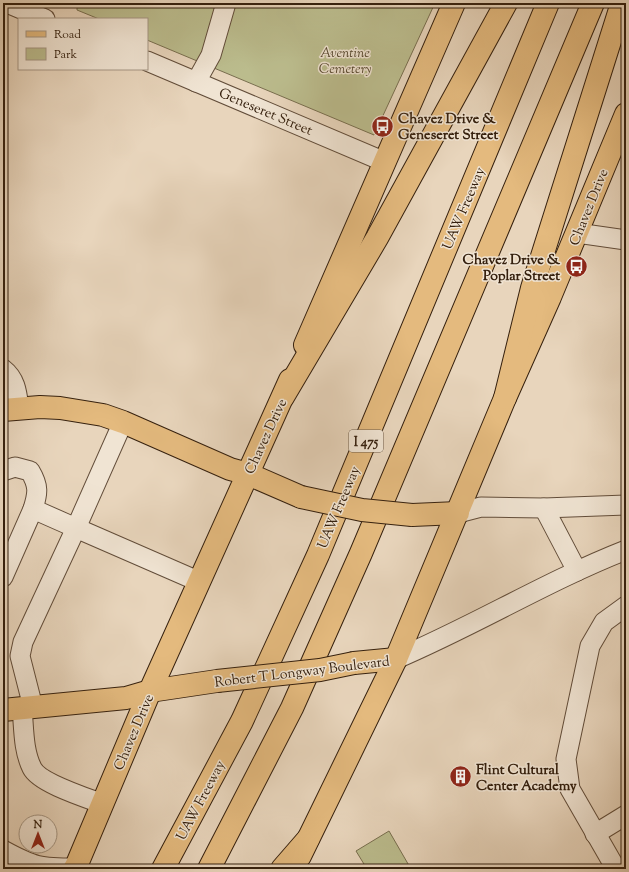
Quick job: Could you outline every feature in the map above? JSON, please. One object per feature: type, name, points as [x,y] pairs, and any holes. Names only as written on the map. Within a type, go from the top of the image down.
[{"type":"main road","name":"Chavez Drive","points":[[75,869],[150,691],[283,397],[454,3]]},
{"type":"main road","points":[[283,397],[377,238],[506,3]]},
{"type":"main road","name":"UAW Freeway","points":[[163,869],[242,721],[318,555],[548,3]]},
{"type":"main road","name":"I 475","points":[[209,869],[292,708],[361,553],[593,3]]},
{"type":"main road","points":[[505,398],[532,288],[622,3]]},
{"type":"main road","name":"Chavez Drive","points":[[294,869],[396,659],[626,114]]},
{"type":"main road","points":[[11,409],[40,407],[80,410],[123,422],[230,469],[248,474],[301,497],[362,510],[412,515],[458,513]]},
{"type":"main road","name":"Robert T Longway Boulevard","points":[[19,708],[126,698],[150,691],[217,681],[320,670],[396,659]]},
{"type":"main road","points":[[282,869],[308,839]]},
{"type":"street","points":[[6,3],[43,18]]},
{"type":"street","points":[[196,82],[211,55],[226,3]]},
{"type":"street","name":"Geneseret Street","points":[[148,61],[385,162]]},
{"type":"street","points":[[577,233],[626,240]]},
{"type":"street","points":[[3,369],[10,375],[14,382],[11,409]]},
{"type":"street","points":[[103,804],[53,785],[33,770],[27,753],[19,708],[20,656],[23,642],[123,422]]},
{"type":"street","points":[[3,471],[15,468],[30,471],[37,483],[36,500],[33,509],[3,577]]},
{"type":"street","points":[[458,513],[481,507],[544,508],[626,505]]},
{"type":"street","points":[[544,508],[577,571]]},
{"type":"street","points":[[33,509],[200,582]]},
{"type":"street","name":"Robert T Longway Boulevard","points":[[396,659],[454,633],[577,571],[626,550]]},
{"type":"street","points":[[616,869],[570,789],[566,758],[590,646],[604,622],[626,606]]},
{"type":"street","points":[[596,834],[626,815]]},
{"type":"street","points":[[3,850],[33,866],[75,869]]},
{"type":"green space","name":"Aventine Cemetery","points":[[77,3],[435,3],[374,135],[148,40],[148,18],[97,18],[77,10]]},
{"type":"green space","points":[[389,831],[411,869],[367,869],[356,851]]},
{"type":"place","name":"Chavez Drive & Geneseret Street","points":[[382,126]]},
{"type":"place","name":"Chavez Drive & Poplar Street","points":[[576,267]]},
{"type":"place","name":"Flint Cultural Center Academy","points":[[460,777]]}]
